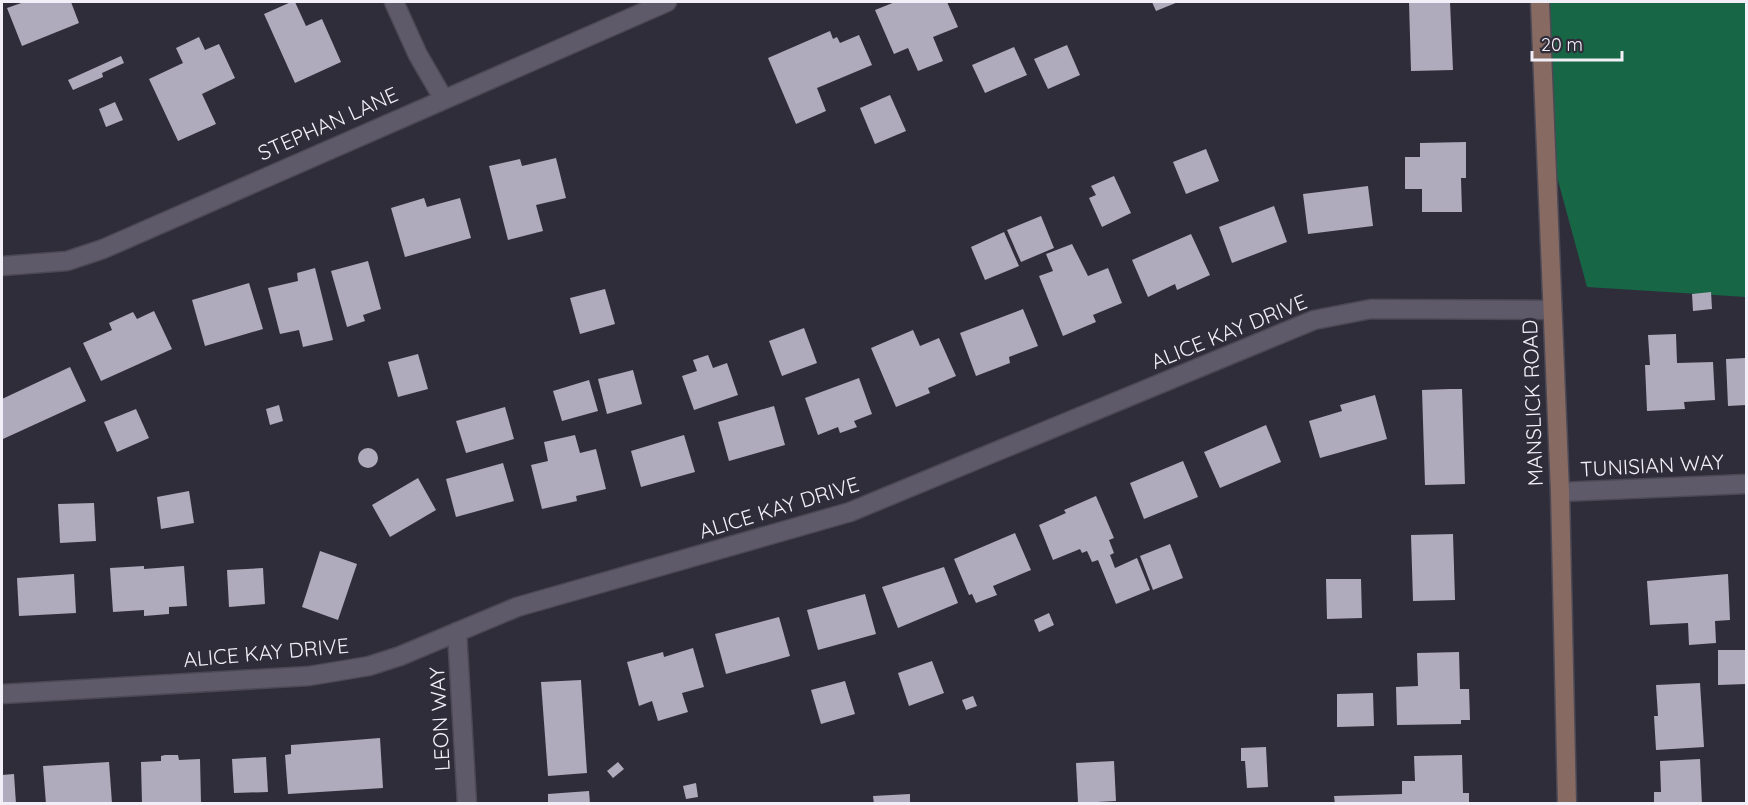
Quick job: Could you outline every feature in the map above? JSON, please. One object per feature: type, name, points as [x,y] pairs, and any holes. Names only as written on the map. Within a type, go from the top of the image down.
[{"type":"main road","name":"MANSLICK ROAD","points":[[1540,2],[1560,492],[1567,804]]},
{"type":"street","points":[[394,2],[418,55],[443,98]]},
{"type":"street","name":"STEPHAN LANE","points":[[2,266],[67,261],[103,249],[443,98],[667,2]]},
{"type":"street","name":"ALICE KAY DRIVE","points":[[2,694],[309,676],[369,666],[400,657],[518,607],[850,512],[1314,321],[1371,309],[1551,310]]},
{"type":"street","name":"TUNISIAN WAY","points":[[1560,492],[1746,484]]},
{"type":"street","name":"LEON WAY","points":[[458,632],[467,804]]},
{"type":"green space","points":[[1550,2],[1746,2],[1746,297],[1587,287],[1544,129]]},
{"type":"building","points":[[24,2],[71,2],[79,23],[22,46],[7,8]]},
{"type":"building","points":[[295,2],[306,26],[322,19],[341,62],[295,83],[264,14]]},
{"type":"building","points":[[895,2],[947,2],[958,27],[933,37],[943,61],[918,71],[908,48],[894,54],[875,10]]},
{"type":"building","points":[[1152,2],[1178,2],[1156,11]]},
{"type":"building","points":[[1409,2],[1450,2],[1453,70],[1411,71]]},
{"type":"building","points":[[830,31],[833,39],[837,37],[840,43],[859,35],[872,65],[817,88],[826,111],[796,124],[768,58]]},
{"type":"building","points":[[199,37],[205,50],[219,44],[235,78],[202,94],[216,124],[178,141],[149,79],[183,63],[176,48]]},
{"type":"building","points":[[1067,45],[1080,75],[1048,89],[1034,59]]},
{"type":"building","points":[[1014,47],[1027,75],[985,93],[972,65]]},
{"type":"building","points":[[121,56],[124,63],[102,73],[103,77],[73,90],[68,80]]},
{"type":"building","points":[[890,95],[906,131],[875,144],[860,108]]},
{"type":"building","points":[[115,102],[123,120],[106,127],[99,109]]},
{"type":"building","points":[[1466,142],[1466,178],[1461,178],[1462,212],[1422,212],[1422,189],[1405,189],[1405,157],[1420,157],[1420,143]]},
{"type":"building","points":[[1206,149],[1219,181],[1186,194],[1173,162]]},
{"type":"building","points":[[556,158],[566,198],[536,205],[543,231],[508,240],[489,166],[520,159],[522,166]]},
{"type":"building","points":[[1114,176],[1131,213],[1102,227],[1089,198],[1096,195],[1091,186]]},
{"type":"building","points":[[1368,186],[1373,226],[1308,234],[1303,194]]},
{"type":"building","points":[[424,198],[427,207],[460,198],[471,238],[405,257],[391,208]]},
{"type":"building","points":[[1274,206],[1287,242],[1232,263],[1219,227]]},
{"type":"building","points":[[1041,216],[1054,248],[1021,262],[1007,230]]},
{"type":"building","points":[[1004,232],[1019,266],[985,280],[971,247]]},
{"type":"building","points":[[1191,234],[1210,275],[1177,290],[1175,284],[1148,297],[1132,260]]},
{"type":"building","points":[[1072,244],[1088,276],[1108,268],[1122,303],[1093,315],[1096,322],[1063,336],[1039,276],[1053,271],[1046,254]]},
{"type":"building","points":[[368,261],[381,309],[363,315],[365,321],[347,327],[331,271]]},
{"type":"building","points":[[315,268],[333,340],[303,347],[299,330],[280,334],[268,288],[298,281],[297,273]]},
{"type":"building","points":[[249,283],[263,329],[205,346],[192,300]]},
{"type":"building","points":[[605,289],[615,324],[580,334],[570,298]]},
{"type":"building","points":[[1711,292],[1712,309],[1693,311],[1692,294]]},
{"type":"building","points":[[1023,309],[1038,346],[1009,357],[1010,363],[976,376],[960,333]]},
{"type":"building","points":[[154,311],[172,349],[101,381],[83,343],[112,330],[109,323],[133,312],[137,319]]},
{"type":"building","points":[[804,328],[817,363],[782,376],[769,341]]},
{"type":"building","points":[[913,330],[920,346],[939,338],[956,376],[928,388],[930,393],[896,407],[871,348]]},
{"type":"building","points":[[1676,334],[1677,363],[1713,362],[1715,400],[1684,402],[1685,409],[1647,411],[1645,365],[1650,365],[1648,335]]},
{"type":"building","points":[[418,354],[428,389],[398,397],[388,362]]},
{"type":"building","points":[[708,355],[713,368],[727,363],[738,395],[694,410],[682,376],[697,371],[693,360]]},
{"type":"building","points":[[1746,358],[1746,405],[1728,406],[1726,359]]},
{"type":"building","points":[[70,367],[86,401],[3,439],[2,399]]},
{"type":"building","points":[[633,370],[642,404],[607,414],[598,379]]},
{"type":"building","points":[[859,378],[872,414],[854,421],[857,427],[840,433],[838,427],[818,435],[805,398]]},
{"type":"building","points":[[589,380],[598,411],[562,421],[553,391]]},
{"type":"building","points":[[1462,389],[1465,484],[1425,485],[1422,390]]},
{"type":"building","points":[[1375,395],[1387,439],[1320,458],[1309,421],[1342,411],[1340,405]]},
{"type":"building","points":[[279,405],[283,421],[270,425],[266,409]]},
{"type":"building","points":[[774,406],[785,445],[729,461],[718,422]]},
{"type":"building","points":[[505,407],[514,439],[466,453],[456,421]]},
{"type":"building","points":[[136,409],[149,438],[117,452],[104,422]]},
{"type":"building","points":[[1266,425],[1281,462],[1220,488],[1204,452]]},
{"type":"building","points":[[575,435],[580,453],[596,449],[606,489],[576,496],[577,501],[542,509],[531,465],[548,461],[544,442]]},
{"type":"building","points":[[684,435],[695,472],[641,487],[631,451]]},
{"type":"building","points":[[368,448],[375,451],[378,458],[375,465],[368,468],[361,465],[358,458],[361,451]]},
{"type":"building","points":[[1183,461],[1198,497],[1144,519],[1130,483]]},
{"type":"building","points":[[503,463],[514,501],[456,517],[446,479]]},
{"type":"building","points":[[418,478],[436,510],[390,537],[372,505]]},
{"type":"building","points":[[189,491],[194,523],[161,529],[157,497]]},
{"type":"building","points":[[1096,496],[1114,538],[1109,540],[1114,553],[1110,555],[1115,568],[1137,558],[1150,590],[1116,604],[1098,560],[1092,562],[1087,551],[1082,553],[1080,549],[1053,560],[1039,525],[1066,513],[1064,510]]},
{"type":"building","points":[[94,503],[96,541],[60,543],[58,504]]},
{"type":"building","points":[[1015,533],[1031,570],[993,586],[997,595],[976,603],[972,594],[969,595],[954,559]]},
{"type":"building","points":[[1453,534],[1455,600],[1413,601],[1411,535]]},
{"type":"building","points":[[1170,544],[1183,578],[1153,590],[1140,556]]},
{"type":"building","points":[[320,551],[357,564],[338,620],[302,607]]},
{"type":"building","points":[[144,566],[144,569],[184,566],[187,606],[169,607],[169,614],[144,616],[144,610],[113,612],[110,568]]},
{"type":"building","points":[[944,567],[958,603],[898,628],[882,587]]},
{"type":"building","points":[[263,568],[265,604],[229,607],[227,570]]},
{"type":"building","points":[[74,574],[76,613],[19,616],[17,578]]},
{"type":"building","points":[[1728,574],[1730,620],[1715,621],[1716,643],[1689,645],[1688,623],[1650,625],[1647,581]]},
{"type":"building","points":[[1326,579],[1361,579],[1362,618],[1327,619]]},
{"type":"building","points":[[865,594],[876,634],[818,650],[807,610]]},
{"type":"building","points":[[1049,613],[1054,625],[1039,632],[1034,620]]},
{"type":"building","points":[[779,617],[790,656],[726,674],[715,634]]},
{"type":"building","points":[[693,648],[704,687],[682,693],[688,712],[658,721],[652,701],[639,706],[627,662],[663,652],[664,657]]},
{"type":"building","points":[[1718,650],[1746,650],[1746,684],[1718,685]]},
{"type":"building","points":[[1459,652],[1460,689],[1469,689],[1470,720],[1461,720],[1461,724],[1397,725],[1396,687],[1418,686],[1417,653]]},
{"type":"building","points":[[932,661],[944,693],[909,706],[898,673]]},
{"type":"building","points":[[581,680],[587,773],[548,776],[541,682]]},
{"type":"building","points":[[845,681],[855,714],[821,724],[811,690]]},
{"type":"building","points":[[1700,683],[1704,747],[1656,750],[1654,716],[1658,716],[1656,685]]},
{"type":"building","points":[[1373,693],[1374,726],[1337,727],[1337,694]]},
{"type":"building","points":[[973,696],[977,706],[966,710],[962,700]]},
{"type":"building","points":[[380,738],[383,788],[288,794],[285,755],[291,754],[291,745]]},
{"type":"building","points":[[1266,747],[1268,787],[1247,788],[1245,761],[1241,761],[1241,748]]},
{"type":"building","points":[[178,755],[179,760],[200,759],[201,802],[142,804],[141,762],[161,761],[161,756]]},
{"type":"building","points":[[1462,755],[1463,793],[1469,793],[1469,804],[1335,804],[1334,796],[1402,794],[1402,781],[1415,781],[1414,756]]},
{"type":"building","points":[[266,757],[268,792],[234,793],[232,759]]},
{"type":"building","points":[[1700,759],[1702,804],[1654,804],[1654,792],[1661,792],[1660,761]]},
{"type":"building","points":[[1114,761],[1116,801],[1078,803],[1076,763]]},
{"type":"building","points":[[109,762],[112,803],[46,804],[43,766]]},
{"type":"building","points":[[618,762],[624,769],[613,778],[607,771]]},
{"type":"building","points":[[14,774],[16,804],[2,804],[2,775]]},
{"type":"building","points":[[696,783],[698,797],[686,799],[683,786]]},
{"type":"building","points":[[589,791],[590,804],[548,804],[548,794]]},
{"type":"building","points":[[910,794],[910,804],[874,804],[873,796]]}]
